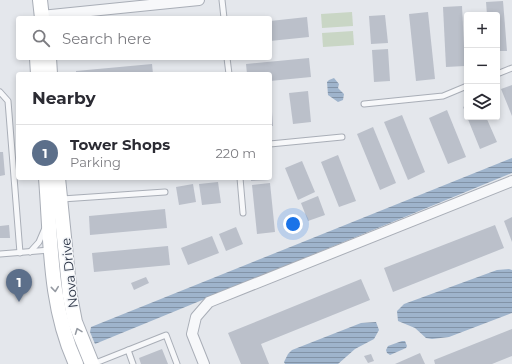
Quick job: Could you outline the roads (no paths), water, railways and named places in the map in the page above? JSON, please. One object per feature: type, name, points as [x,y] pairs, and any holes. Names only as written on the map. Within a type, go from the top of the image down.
[{"type":"street","points":[[40,0],[41,16]]},
{"type":"street","points":[[50,16],[199,0]]},
{"type":"street","points":[[37,60],[38,72]]},
{"type":"street","points":[[49,60],[50,72]]},
{"type":"street","name":"Nova Drive","points":[[47,180],[54,200],[75,322],[92,364]]},
{"type":"street","name":"Nova Drive","points":[[58,180],[49,218],[51,250],[56,297],[62,325],[76,364]]},
{"type":"street","points":[[204,364],[192,334],[196,317],[209,302],[512,181]]},
{"type":"street","points":[[51,250],[61,265],[70,296]]},
{"type":"lane","points":[[222,0],[224,16]]},
{"type":"lane","points":[[227,60],[229,72]]},
{"type":"lane","points":[[500,73],[512,68]]},
{"type":"lane","points":[[364,104],[443,96],[464,87]]},
{"type":"lane","points":[[0,92],[8,101],[20,253]]},
{"type":"lane","points":[[272,144],[342,137]]},
{"type":"lane","points":[[240,180],[242,212]]},
{"type":"lane","points":[[54,200],[164,192]]},
{"type":"lane","points":[[30,252],[39,242],[49,218]]},
{"type":"lane","points":[[0,254],[51,250]]},
{"type":"lane","points":[[92,364],[166,335],[177,364]]},
{"type":"lane","points":[[128,350],[134,364]]},
{"type":"water","points":[[334,78],[339,84],[338,88],[344,94],[343,100],[338,102],[328,95],[327,82]]},
{"type":"water","points":[[512,158],[512,173],[95,344],[90,332],[91,327]]},
{"type":"water","points":[[497,270],[512,270],[512,313],[449,337],[432,339],[426,338],[415,328],[398,321],[397,311],[404,304]]},
{"type":"water","points":[[376,322],[379,330],[374,339],[355,349],[338,364],[285,364],[284,362],[292,350],[361,323]]},
{"type":"water","points":[[405,341],[407,346],[406,348],[390,355],[387,353],[386,350],[388,346]]},
{"type":"place","name":"Tower Shops","points":[[19,302]]}]
